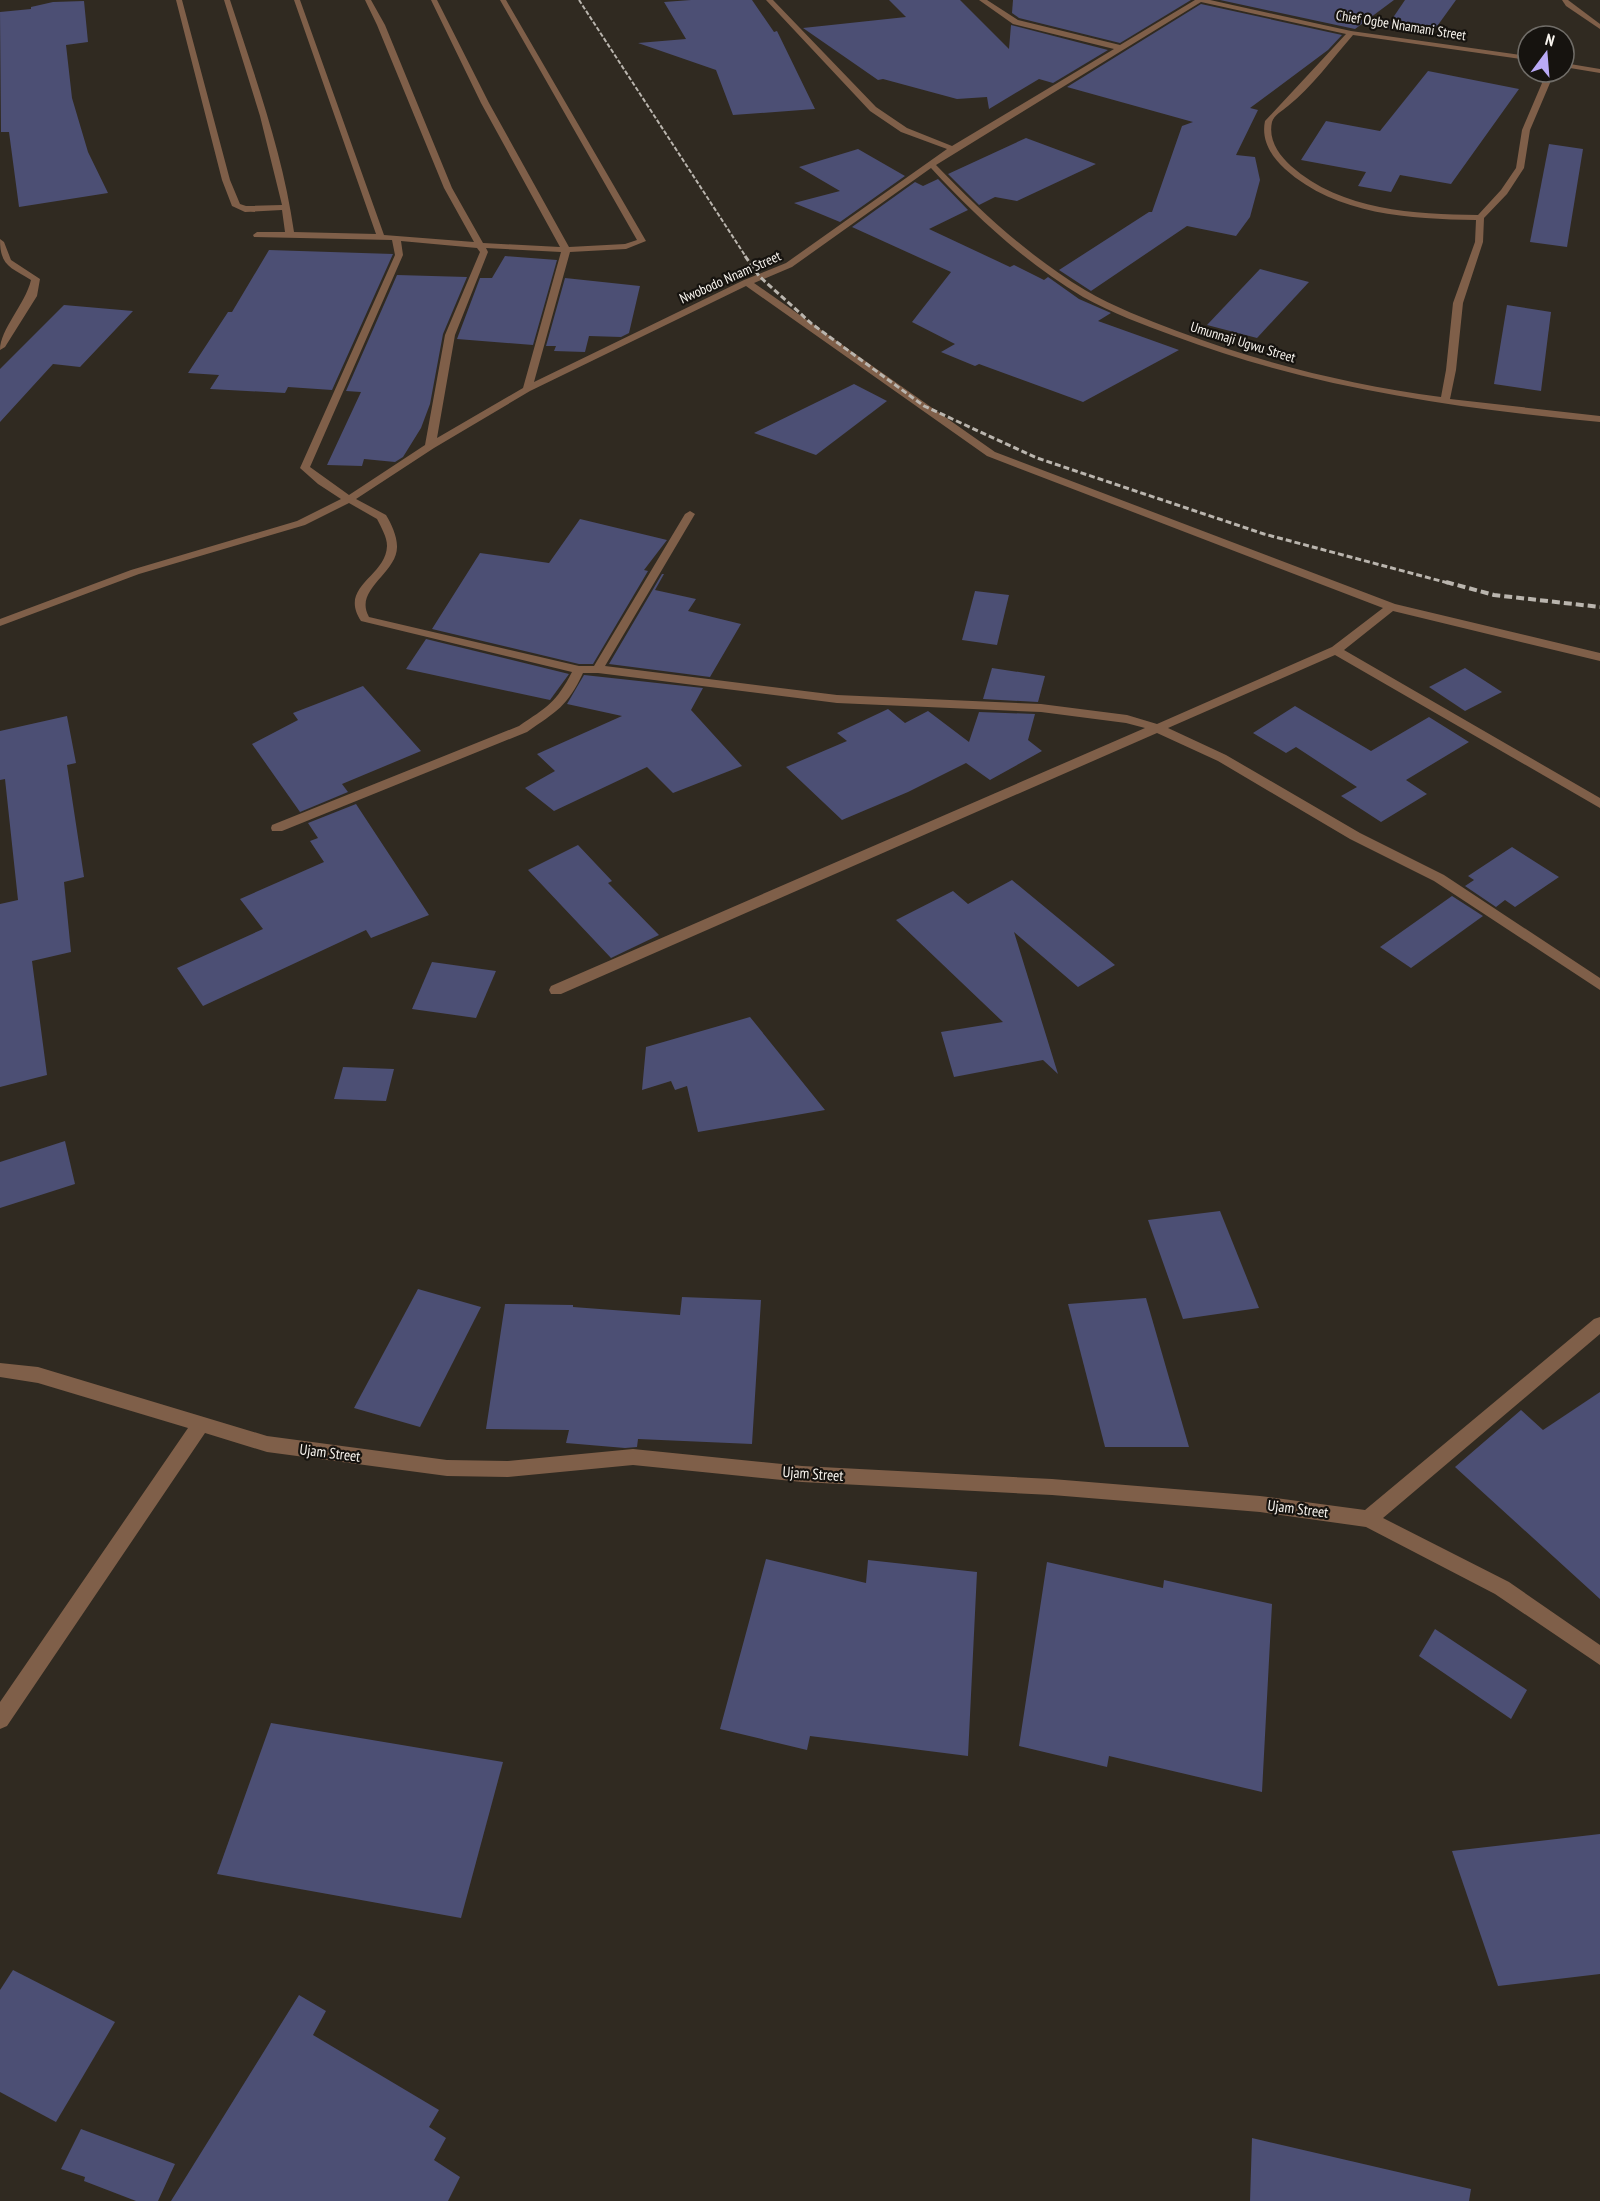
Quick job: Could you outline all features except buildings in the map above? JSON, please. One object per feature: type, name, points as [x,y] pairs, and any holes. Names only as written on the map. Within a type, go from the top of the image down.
[{"type":"street","points":[[179,0],[226,180],[236,206],[245,209],[287,207]]},
{"type":"street","points":[[227,0],[261,110],[287,207],[290,235]]},
{"type":"street","points":[[297,0],[381,237]]},
{"type":"street","points":[[368,0],[381,25],[448,188],[482,247],[483,256],[450,335],[430,446]]},
{"type":"street","points":[[434,0],[485,103],[566,249],[527,389]]},
{"type":"street","points":[[257,235],[381,237],[482,247],[566,249],[624,247],[640,244],[642,241],[503,0]]},
{"type":"street","points":[[769,0],[873,109],[904,130],[953,149]]},
{"type":"street","points":[[982,0],[1016,22],[1121,48]]},
{"type":"street","name":"Nwobodo Nnam Street","points":[[0,623],[135,572],[301,523],[349,499],[430,446],[527,389],[747,282],[789,265],[953,149],[1200,0]]},
{"type":"street","name":"Chief Ogbe Nnamani Street","points":[[1200,0],[1351,33],[1516,56]]},
{"type":"street","points":[[1565,0],[1568,5],[1600,27]]},
{"type":"street","points":[[1351,33],[1288,102],[1271,116],[1268,124],[1270,143],[1276,155],[1288,169],[1326,194],[1371,207],[1423,215],[1480,218]]},
{"type":"street","points":[[1576,67],[1600,71]]},
{"type":"street","points":[[1445,400],[1451,370],[1458,303],[1479,242],[1480,218],[1504,192],[1520,168],[1526,130],[1546,84]]},
{"type":"street","name":"Umunnaji Ugwu Street","points":[[932,165],[972,209],[1018,248],[1081,292],[1190,341],[1240,357],[1363,387],[1445,400],[1600,419]]},
{"type":"street","points":[[396,239],[399,255],[305,468],[310,474],[349,499],[382,517],[392,549],[386,563],[360,597],[358,605],[364,619],[579,670],[598,669],[837,699],[1041,708],[1127,719],[1158,728],[1222,758],[1355,836],[1438,878],[1600,985]]},
{"type":"street","points":[[0,242],[8,261],[36,279],[36,286],[0,347]]},
{"type":"street","points":[[0,268],[14,265]]},
{"type":"street","points":[[747,282],[991,454],[1390,607],[1600,657]]},
{"type":"street","points":[[598,669],[690,514]]},
{"type":"street","points":[[556,990],[1336,650],[1390,607]]},
{"type":"street","points":[[1336,650],[1600,804]]},
{"type":"street","points":[[278,828],[523,729],[555,707],[566,696],[579,670]]},
{"type":"street","points":[[1368,1519],[1600,1324]]},
{"type":"street","name":"Ujam Street","points":[[0,1370],[38,1375],[267,1444],[447,1468],[508,1469],[633,1457],[802,1474],[1052,1487],[1260,1504],[1368,1519],[1502,1588],[1600,1656]]},
{"type":"street","points":[[0,1719],[201,1424]]},
{"type":"railway","points":[[579,0],[746,257]]},
{"type":"railway","points":[[745,256],[759,276],[812,324],[924,406],[1037,458],[1264,534],[1452,584]]},
{"type":"railway","points":[[1446,582],[1494,595],[1600,607]]}]
